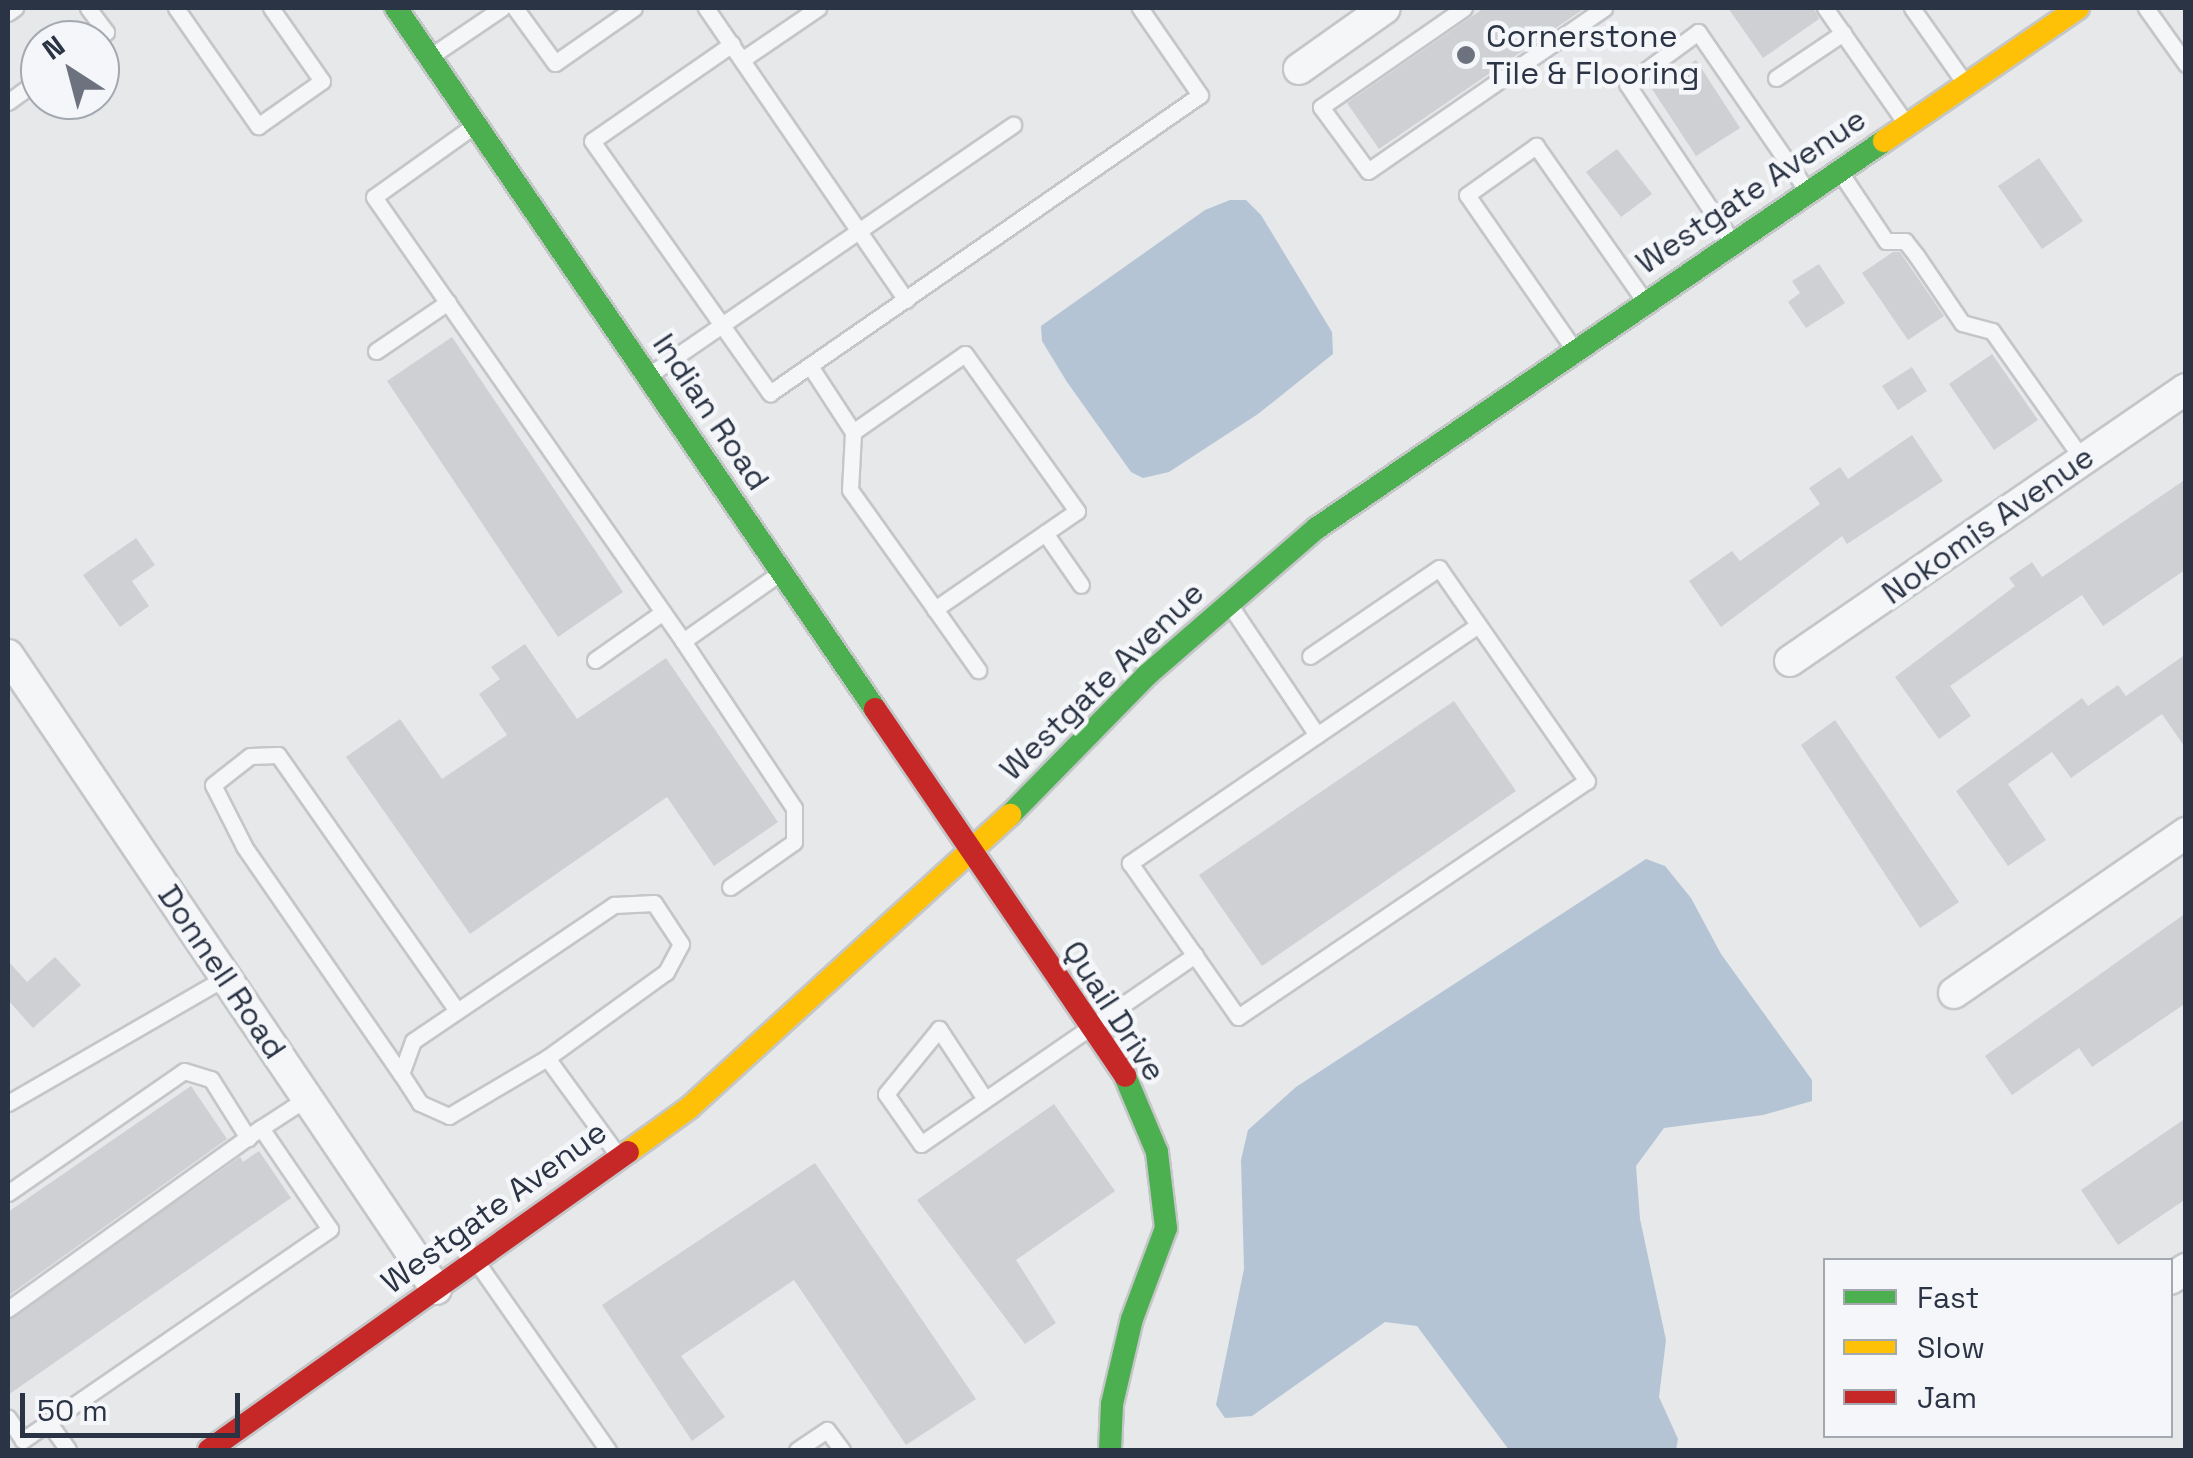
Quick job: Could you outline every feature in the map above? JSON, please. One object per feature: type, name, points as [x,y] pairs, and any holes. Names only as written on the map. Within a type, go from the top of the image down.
[{"type":"street","name":"Indian Road","points":[[396,8],[971,854]]},
{"type":"street","points":[[1299,69],[1386,8]]},
{"type":"street","name":"Westgate Avenue","points":[[208,1450],[689,1108],[971,854],[1147,675],[1317,528],[2078,8]]},
{"type":"street","name":"Nokomis Avenue","points":[[1790,662],[2186,389]]},
{"type":"street","name":"Donnell Road","points":[[8,655],[436,1289]]},
{"type":"street","points":[[1954,993],[2186,833]]},
{"type":"street","name":"Quail Drive","points":[[971,854],[1124,1074],[1157,1152],[1166,1228],[1132,1319],[1112,1404],[1110,1450]]},
{"type":"lane","points":[[8,13],[15,8]]},
{"type":"lane","points":[[176,8],[258,126],[322,81],[271,8]]},
{"type":"lane","points":[[430,57],[502,8]]},
{"type":"lane","points":[[515,8],[554,63],[634,8]]},
{"type":"lane","points":[[706,8],[906,300]]},
{"type":"lane","points":[[743,59],[818,8]]},
{"type":"lane","points":[[732,44],[592,141],[770,393],[1200,95],[1140,8]]},
{"type":"lane","points":[[1464,8],[1322,107],[1368,171],[1604,8]]},
{"type":"lane","points":[[1825,8],[1906,124]]},
{"type":"lane","points":[[1912,8],[1966,84]]},
{"type":"lane","points":[[2146,8],[2186,64]]},
{"type":"lane","points":[[1734,243],[1626,84],[1698,32],[1808,192]]},
{"type":"lane","points":[[1776,78],[1843,33]]},
{"type":"lane","points":[[476,125],[374,196],[794,808],[794,842],[730,887]]},
{"type":"lane","points":[[647,376],[1013,125]]},
{"type":"lane","points":[[1575,351],[1467,195],[1536,146],[1646,302]]},
{"type":"lane","points":[[1840,170],[1886,241],[1905,240],[1962,323],[1992,331],[2083,460]]},
{"type":"lane","points":[[376,351],[448,302]]},
{"type":"lane","points":[[853,432],[966,354],[1077,510],[935,610]]},
{"type":"lane","points":[[810,366],[853,432],[850,490],[978,670]]},
{"type":"lane","points":[[1044,533],[1081,585]]},
{"type":"lane","points":[[1310,656],[1439,568],[1478,624],[1587,781],[1238,1017],[1130,862],[1478,624]]},
{"type":"lane","points":[[683,641],[780,573]]},
{"type":"lane","points":[[1229,604],[1318,735]]},
{"type":"lane","points":[[595,660],[663,612]]},
{"type":"lane","points":[[401,1074],[413,1041],[614,905],[654,903],[681,944],[666,972],[547,1058],[450,1116],[420,1103],[244,846],[213,785],[250,756],[278,755],[457,1011]]},
{"type":"lane","points":[[986,1099],[938,1030],[886,1094],[921,1144],[986,1099],[1090,1026],[1194,955]]},
{"type":"lane","points":[[8,1103],[226,977]]},
{"type":"lane","points":[[547,1058],[619,1158]]},
{"type":"lane","points":[[8,1193],[184,1071],[210,1079],[330,1229],[22,1440],[8,1418]]},
{"type":"lane","points":[[8,1309],[307,1098]]},
{"type":"lane","points":[[476,1260],[608,1450]]},
{"type":"lane","points":[[48,1422],[68,1450]]},
{"type":"lane","points":[[797,1450],[827,1430],[842,1450]]},
{"type":"water","points":[[1230,200],[1246,200],[1261,215],[1332,332],[1333,354],[1258,414],[1169,472],[1143,478],[1131,472],[1067,382],[1042,341],[1041,326],[1205,210]]},
{"type":"water","points":[[1646,859],[1665,866],[1691,898],[1721,954],[1812,1080],[1812,1101],[1763,1115],[1664,1128],[1636,1166],[1640,1219],[1666,1340],[1659,1397],[1678,1439],[1676,1450],[1509,1450],[1417,1326],[1385,1322],[1252,1416],[1225,1418],[1216,1405],[1244,1269],[1241,1160],[1248,1130],[1296,1087]]},
{"type":"building","name":"Cornerstone Tile & Flooring","points":[[1484,8],[1585,8],[1379,149],[1347,103]]},
{"type":"building","points":[[1728,8],[1814,8],[1819,19],[1763,58]]},
{"type":"building","points":[[1696,60],[1740,128],[1696,156],[1652,89]]},
{"type":"building","points":[[1617,149],[1652,194],[1621,217],[1586,172]]},
{"type":"building","points":[[2039,158],[2083,221],[2042,249],[1998,186]]},
{"type":"building","points":[[1893,252],[1900,252],[1944,316],[1908,340],[1862,273]]},
{"type":"building","points":[[1819,264],[1845,303],[1806,328],[1788,302],[1800,293],[1792,281]]},
{"type":"building","points":[[452,337],[623,592],[558,637],[387,381]]},
{"type":"building","points":[[1992,354],[2038,420],[1994,450],[1949,384]]},
{"type":"building","points":[[1912,367],[1927,391],[1898,410],[1882,386]]},
{"type":"building","points":[[1912,435],[1943,481],[1847,544],[1842,536],[1721,627],[1689,581],[1732,551],[1740,561],[1820,504],[1809,488],[1840,467],[1848,479]]},
{"type":"building","points":[[2186,479],[2185,570],[2103,626],[2082,595],[2010,644],[1950,686],[1971,716],[1939,739],[1895,677],[2015,586],[2009,578],[2032,562],[2042,577]]},
{"type":"building","points":[[136,538],[155,565],[132,581],[149,606],[120,627],[83,575]]},
{"type":"building","points":[[525,644],[577,719],[666,658],[778,822],[714,866],[667,797],[470,934],[346,757],[400,719],[442,779],[507,735],[479,694],[500,679],[491,667]]},
{"type":"building","points":[[2186,654],[2186,749],[2162,714],[2071,778],[2052,752],[2008,784],[2046,840],[2008,866],[1956,791],[2082,698],[2088,706],[2118,685],[2126,696]]},
{"type":"building","points":[[1454,701],[1516,791],[1262,966],[1199,875]]},
{"type":"building","points":[[1835,720],[1959,902],[1920,928],[1801,745]]},
{"type":"building","points":[[2186,913],[2186,1003],[2092,1067],[2079,1048],[2012,1095],[1985,1056]]},
{"type":"building","points":[[55,957],[81,985],[33,1028],[8,1000],[8,961],[27,982]]},
{"type":"building","points":[[191,1086],[227,1139],[8,1296],[8,1212]]},
{"type":"building","points":[[1054,1104],[1115,1191],[1016,1260],[1056,1323],[1025,1344],[917,1200]]},
{"type":"building","points":[[2186,1118],[2186,1199],[2118,1245],[2081,1190]]},
{"type":"building","points":[[259,1151],[291,1198],[8,1395],[8,1320],[240,1157],[243,1162]]},
{"type":"building","points":[[815,1163],[976,1399],[906,1445],[794,1280],[681,1356],[725,1417],[692,1441],[602,1305]]},
{"type":"traffic: fast","points":[[396,8],[875,709]]},
{"type":"traffic: fast","points":[[1010,815],[1147,675],[1317,528],[1884,141]]},
{"type":"traffic: fast","points":[[1110,1450],[1112,1404],[1132,1319],[1166,1228],[1157,1152],[1125,1076]]},
{"type":"traffic: slow","points":[[1884,141],[2078,8]]},
{"type":"traffic: slow","points":[[628,1152],[689,1108],[1010,815]]},
{"type":"traffic: jam","points":[[875,709],[1125,1076]]},
{"type":"traffic: jam","points":[[209,1450],[628,1152]]},
{"type":"place","name":"Cornerstone Tile & Flooring","points":[[1466,55]]}]
